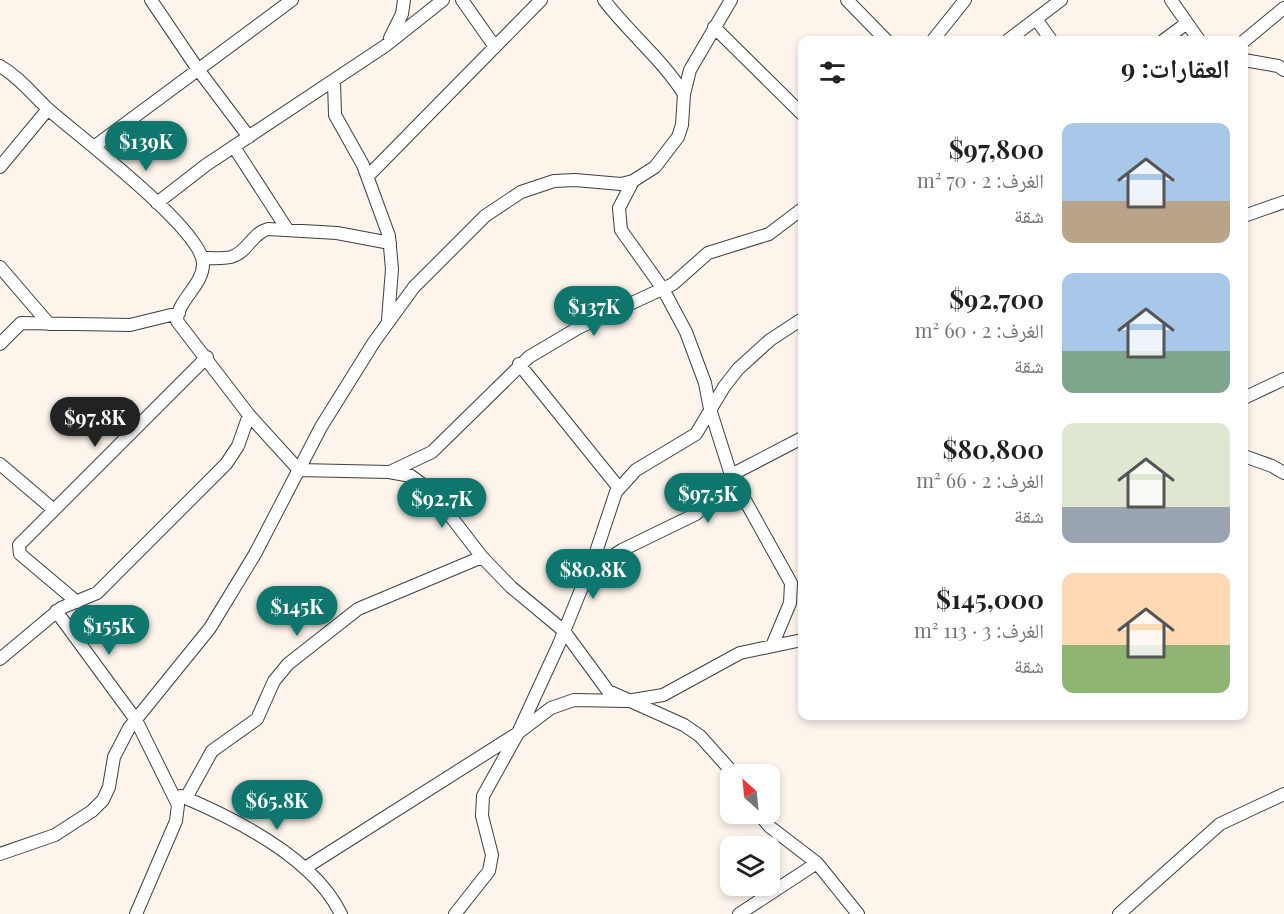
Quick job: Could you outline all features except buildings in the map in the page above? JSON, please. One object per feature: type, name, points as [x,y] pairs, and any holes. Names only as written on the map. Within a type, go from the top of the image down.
[{"type":"street","points":[[153,0],[197,68],[249,137]]},
{"type":"street","points":[[95,146],[197,68],[292,0]]},
{"type":"street","points":[[385,46],[396,29],[404,0]]},
{"type":"street","points":[[157,203],[234,147],[385,46],[443,0]]},
{"type":"street","points":[[462,0],[495,47]]},
{"type":"street","points":[[368,176],[542,0]]},
{"type":"street","points":[[604,0],[620,22],[665,67],[684,94]]},
{"type":"street","points":[[0,854],[55,836],[98,806],[109,787],[118,747],[136,720],[210,628],[255,554],[321,427],[388,321],[435,264],[485,216],[506,200],[554,181],[575,180],[610,185],[633,181],[655,167],[675,142],[682,125],[684,94],[690,70],[714,27],[723,5],[731,0]]},
{"type":"street","points":[[847,0],[882,36]]},
{"type":"street","points":[[936,36],[964,0]]},
{"type":"street","points":[[1013,36],[1061,0]]},
{"type":"street","points":[[1171,0],[1196,36]]},
{"type":"street","points":[[1248,38],[1284,8]]},
{"type":"street","points":[[1036,19],[1048,36]]},
{"type":"street","points":[[1169,36],[1187,23]]},
{"type":"street","points":[[714,27],[798,110]]},
{"type":"street","points":[[1248,61],[1278,66],[1284,70]]},
{"type":"street","points":[[0,66],[13,74],[48,109],[95,146],[157,203],[196,245],[202,258],[201,274],[179,313],[177,321],[207,357],[249,415],[299,471],[391,472],[411,476],[422,484],[482,557],[511,587],[564,631],[598,682],[608,691],[627,701],[684,725],[700,736],[725,764]]},
{"type":"street","points":[[334,81],[336,115],[368,176],[383,213],[390,243],[392,269],[388,321]]},
{"type":"street","points":[[0,167],[48,109]]},
{"type":"street","points":[[234,147],[287,229]]},
{"type":"street","points":[[633,181],[619,208],[621,230],[663,289],[696,353],[710,409],[731,475],[790,583],[790,603],[772,646]]},
{"type":"street","points":[[1248,215],[1284,202]]},
{"type":"street","points":[[391,472],[432,452],[519,364],[578,328],[663,289],[680,279],[708,253],[769,234],[798,212]]},
{"type":"street","points":[[202,258],[232,257],[246,248],[264,230],[287,229],[337,233],[390,243]]},
{"type":"street","points":[[0,267],[49,324]]},
{"type":"street","points":[[0,345],[21,323],[130,325],[179,313]]},
{"type":"street","points":[[455,914],[489,871],[492,855],[482,816],[483,796],[518,733],[564,631],[619,488],[636,471],[696,435],[724,387],[757,350],[798,322]]},
{"type":"street","points":[[77,602],[18,552],[19,545],[207,357]]},
{"type":"street","points":[[519,364],[619,488]]},
{"type":"street","points":[[1248,396],[1284,379]]},
{"type":"street","points":[[0,659],[56,611],[97,593],[226,464],[238,446],[249,415]]},
{"type":"street","points":[[588,572],[622,550],[696,514],[715,496],[731,475],[798,440]]},
{"type":"street","points":[[1248,457],[1284,473]]},
{"type":"street","points":[[0,464],[54,510]]},
{"type":"street","points":[[186,798],[212,751],[257,719],[274,681],[288,664],[358,609],[482,557]]},
{"type":"street","points":[[56,611],[136,720],[178,805],[176,820],[136,914]]},
{"type":"street","points":[[305,868],[518,733],[551,708],[574,700],[627,701],[670,693],[732,657],[798,641]]},
{"type":"street","points":[[173,793],[233,820],[305,868],[341,914]]},
{"type":"street","points":[[1119,914],[1220,824],[1284,794]]},
{"type":"street","points":[[768,824],[817,863],[858,914]]},
{"type":"street","points":[[739,914],[817,863]]}]
